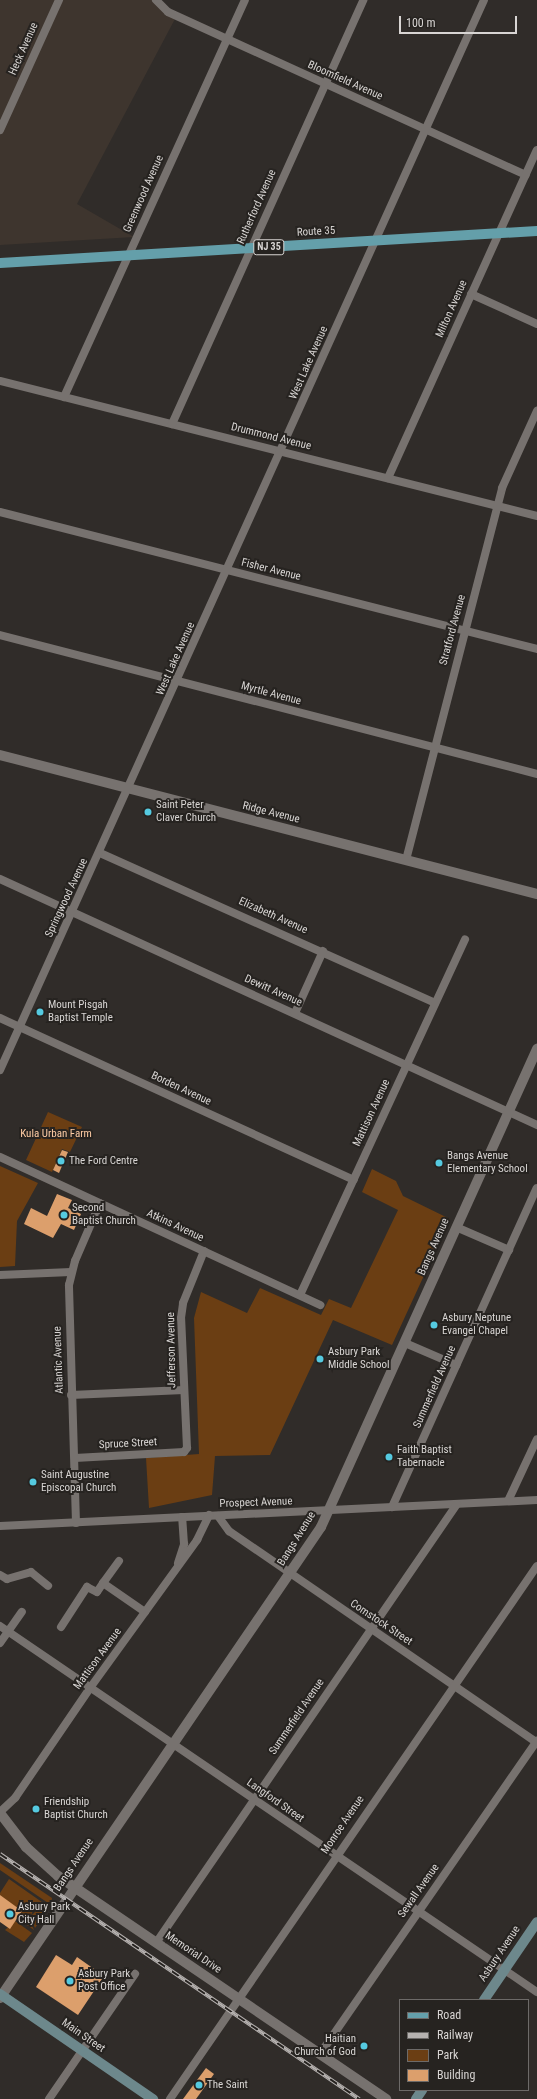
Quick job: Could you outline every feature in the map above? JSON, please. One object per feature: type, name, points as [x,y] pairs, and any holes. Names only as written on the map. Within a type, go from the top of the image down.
[{"type":"main road","name":"Route 35","points":[[0,263],[498,235],[537,231]]},
{"type":"main road","name":"Asbury Avenue","points":[[485,1999],[537,1922]]},
{"type":"main road","name":"Main Street","points":[[1,1995],[153,2099]]},
{"type":"street","name":"Heck Avenue","points":[[0,130],[58,0]]},
{"type":"street","name":"Greenwood Avenue","points":[[64,397],[245,0]]},
{"type":"street","name":"Rutherford Avenue","points":[[172,424],[363,0]]},
{"type":"street","name":"West Lake Avenue","points":[[153,736],[484,0]]},
{"type":"street","name":"Bloomfield Avenue","points":[[157,2],[168,12],[227,40],[526,175]]},
{"type":"street","name":"Milton Avenue","points":[[388,478],[537,150]]},
{"type":"street","points":[[471,294],[537,324]]},
{"type":"street","name":"Drummond Avenue","points":[[0,381],[537,516]]},
{"type":"street","name":"Stratford Avenue","points":[[406,860],[497,506],[537,411]]},
{"type":"street","name":"Fisher Avenue","points":[[0,512],[537,650]]},
{"type":"street","name":"Myrtle Avenue","points":[[0,635],[537,774]]},
{"type":"street","name":"Springwood Avenue","points":[[0,1070],[153,736]]},
{"type":"street","name":"Ridge Avenue","points":[[0,755],[537,894]]},
{"type":"street","name":"Elizabeth Avenue","points":[[100,852],[323,951],[435,1003]]},
{"type":"street","name":"Dewitt Avenue","points":[[0,879],[537,1125]]},
{"type":"street","name":"Mattison Avenue","points":[[300,1296],[465,940]]},
{"type":"street","points":[[295,1013],[323,951]]},
{"type":"street","name":"Borden Avenue","points":[[0,1018],[354,1180]]},
{"type":"street","name":"Bangs Avenue","points":[[1,1995],[290,1573],[329,1510],[537,1049]]},
{"type":"street","name":"Atkins Avenue","points":[[0,1157],[320,1304]]},
{"type":"street","name":"Summerfield Avenue","points":[[392,1507],[537,1188]]},
{"type":"street","name":"Atlantic Avenue","points":[[76,1522],[68,1298],[71,1272],[100,1203]]},
{"type":"street","points":[[456,1227],[509,1250]]},
{"type":"street","name":"Jefferson Avenue","points":[[184,1452],[186,1448],[181,1330],[183,1303],[204,1251]]},
{"type":"street","points":[[0,1275],[71,1272]]},
{"type":"street","points":[[405,1343],[456,1366]]},
{"type":"street","points":[[71,1395],[184,1390]]},
{"type":"street","points":[[508,1501],[537,1439]]},
{"type":"street","name":"Spruce Street","points":[[74,1458],[184,1452]]},
{"type":"street","name":"Prospect Avenue","points":[[0,1526],[537,1500]]},
{"type":"street","name":"Summerfield Avenue","points":[[156,1943],[457,1504]]},
{"type":"street","name":"Mattison Avenue","points":[[0,1813],[15,1798],[90,1688],[174,1574],[197,1540],[209,1515]]},
{"type":"street","name":"Comstock Street","points":[[218,1516],[229,1531],[537,1742]]},
{"type":"street","points":[[174,1574],[184,1544],[182,1517]]},
{"type":"street","points":[[61,1627],[87,1587],[97,1592],[119,1561]]},
{"type":"street","name":"Monroe Avenue","points":[[170,2099],[453,1685],[537,1566]]},
{"type":"street","points":[[0,1575],[8,1579],[30,1572],[48,1586]]},
{"type":"street","points":[[103,1583],[145,1612]]},
{"type":"street","points":[[0,1643],[22,1612]]},
{"type":"street","name":"Langford Street","points":[[0,1626],[418,1913],[537,1992]]},
{"type":"street","name":"Sewall Avenue","points":[[320,2054],[537,1742]]},
{"type":"street","name":"Memorial Drive","points":[[0,1813],[26,1847],[74,1887],[386,2099]]},
{"type":"street","points":[[49,2099],[135,1974]]},
{"type":"shaded area","points":[[0,0],[152,0],[176,17],[77,204],[134,237],[0,245]]},
{"type":"green space","name":"Kula Urban Farm","points":[[48,1112],[82,1127],[70,1152],[62,1149],[52,1172],[26,1160]]},
{"type":"green space","points":[[0,1166],[38,1183],[17,1221],[15,1266],[0,1267]]},
{"type":"green space","points":[[372,1169],[396,1181],[403,1196],[450,1219],[392,1345],[333,1320],[270,1455],[215,1456],[212,1495],[149,1508],[146,1458],[199,1454],[194,1318],[201,1292],[247,1313],[260,1288],[321,1315],[329,1299],[351,1308],[398,1210],[362,1192]]},
{"type":"green space","points":[[0,1863],[52,1898],[51,1905],[0,1870]]},
{"type":"green space","points":[[9,1879],[49,1907],[34,1908],[30,1902],[27,1907],[34,1909],[29,1919],[34,1930],[17,1918],[22,1911],[0,1899],[0,1893]]},
{"type":"green space","points":[[39,1908],[48,1909],[35,1928],[30,1917]]},
{"type":"green space","points":[[15,1921],[32,1933],[24,1942],[5,1930]]},
{"type":"building","name":"The Ford Centre","points":[[62,1150],[68,1152],[59,1173],[53,1170]]},
{"type":"building","name":"Second Baptist Church","points":[[57,1194],[72,1200],[68,1208],[81,1214],[74,1230],[61,1224],[53,1238],[24,1224],[31,1208],[47,1216]]},
{"type":"building","name":"Asbury Park City Hall","points":[[0,1895],[22,1911],[10,1929],[0,1922]]},
{"type":"building","name":"Asbury Park Post Office","points":[[56,1955],[72,1965],[77,1957],[104,1976],[78,2015],[36,1987]]},
{"type":"building","name":"The Saint","points":[[206,2068],[214,2074],[196,2099],[183,2099]]},
{"type":"railway","points":[[0,1854],[359,2099]]},
{"type":"place","name":"Saint Peter Claver Church","points":[[148,812]]},
{"type":"place","name":"Mount Pisgah Baptist Temple","points":[[40,1012]]},
{"type":"place","name":"The Ford Centre","points":[[61,1161]]},
{"type":"place","name":"Bangs Avenue Elementary School","points":[[439,1163]]},
{"type":"place","name":"Second Baptist Church","points":[[64,1215]]},
{"type":"place","name":"Asbury Neptune Evangel Chapel","points":[[434,1325]]},
{"type":"place","name":"Asbury Park Middle School","points":[[320,1359]]},
{"type":"place","name":"Faith Baptist Tabernacle","points":[[389,1457]]},
{"type":"place","name":"Saint Augustine Episcopal Church","points":[[33,1482]]},
{"type":"place","name":"Friendship Baptist Church","points":[[36,1809]]},
{"type":"place","name":"Asbury Park City Hall","points":[[10,1914]]},
{"type":"place","name":"Asbury Park Post Office","points":[[70,1981]]},
{"type":"place","name":"Haitian Church of God","points":[[364,2046]]},
{"type":"place","name":"The Saint","points":[[199,2085]]}]
